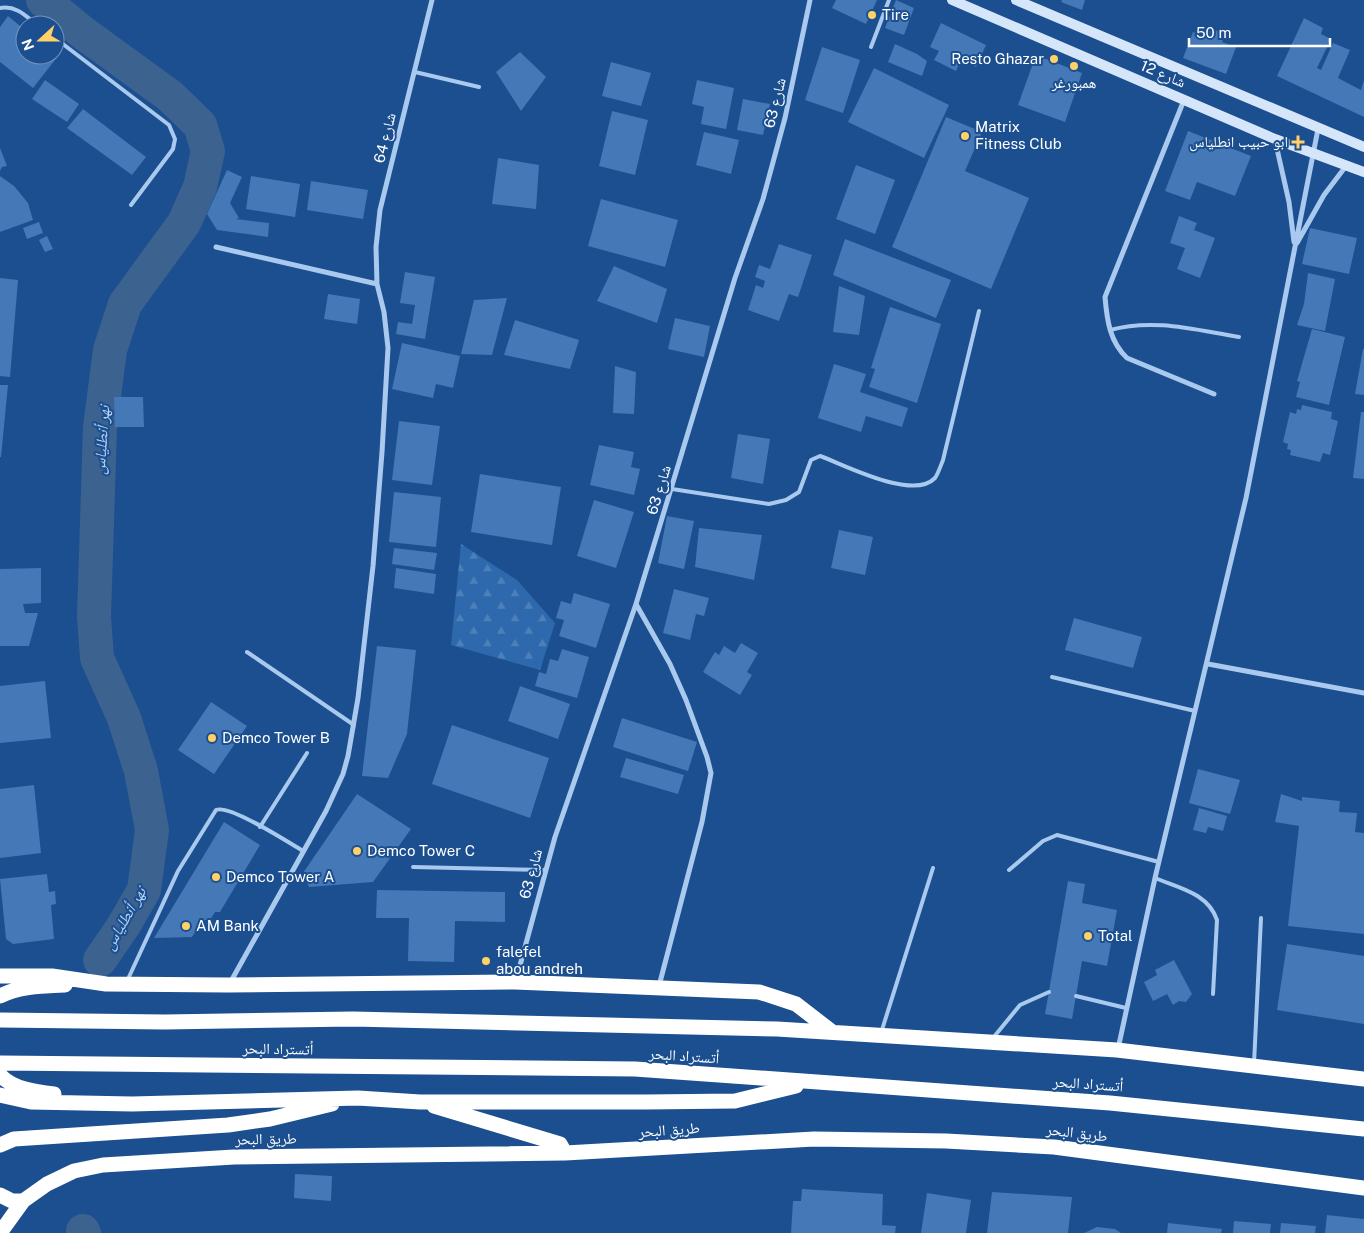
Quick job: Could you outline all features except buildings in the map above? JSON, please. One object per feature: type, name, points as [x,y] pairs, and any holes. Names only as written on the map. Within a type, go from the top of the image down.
[{"type":"highway","points":[[0,976],[52,976],[106,984]]},
{"type":"highway","points":[[0,996],[10,991],[32,987],[106,984],[228,985],[515,982],[659,987],[759,992],[777,996],[796,1004],[831,1031]]},
{"type":"highway","name":"أتستراد البحر","points":[[0,1020],[165,1022],[353,1019],[831,1031],[1117,1050],[1364,1079]]},
{"type":"highway","name":"أتستراد البحر","points":[[0,1063],[352,1068],[635,1069],[1110,1103],[1364,1129]]},
{"type":"highway","points":[[0,1075],[4,1080],[22,1088],[43,1093],[132,1104]]},
{"type":"highway","points":[[0,1095],[31,1102],[132,1104],[358,1098],[420,1102],[735,1101],[809,1082]]},
{"type":"highway","points":[[0,1145],[14,1139],[228,1125],[270,1120],[358,1098]]},
{"type":"highway","points":[[420,1102],[560,1144],[565,1154]]},
{"type":"highway","name":"طريق البحر","points":[[0,1233],[23,1201],[46,1184],[74,1171],[103,1165],[234,1157],[565,1154],[814,1139],[946,1141],[1054,1147],[1364,1188]]},
{"type":"highway","points":[[0,1195],[12,1201],[23,1201]]},
{"type":"street","name":"شارع 64","points":[[228,985],[303,851],[343,774],[354,724],[374,566],[387,357],[384,312],[377,284],[376,247],[380,210],[432,0]]},
{"type":"street","name":"شارع 63","points":[[515,982],[545,870],[593,723],[636,604],[735,278],[763,199],[785,118],[810,0]]},
{"type":"street","name":"شارع 12","points":[[952,0],[1275,139],[1364,172]]},
{"type":"street","name":"شارع 12","points":[[1016,0],[1364,147]]},
{"type":"street","points":[[1184,100],[1105,298],[1110,330],[1117,349],[1127,358],[1214,394]]},
{"type":"street","points":[[1117,1050],[1155,878],[1208,664],[1246,498],[1318,129]]},
{"type":"street","points":[[1275,139],[1289,202],[1294,248]]},
{"type":"street","points":[[1294,248],[1324,195],[1346,166]]},
{"type":"street","points":[[216,247],[377,284]]},
{"type":"street","points":[[636,604],[670,664],[683,693],[701,739],[711,773],[702,822],[659,987]]},
{"type":"street","points":[[1208,664],[1364,693]]},
{"type":"lane","points":[[871,47],[889,0]]},
{"type":"lane","points":[[0,8],[16,9],[24,15]]},
{"type":"lane","points":[[65,46],[169,125],[175,139],[173,149],[131,205]]},
{"type":"lane","points":[[414,72],[479,87]]},
{"type":"lane","points":[[672,489],[769,504],[786,500],[799,492],[812,460],[820,456],[899,486],[922,485],[935,478],[943,460],[979,311]]},
{"type":"lane","points":[[1110,330],[1128,325],[1149,323],[1239,337]]},
{"type":"lane","points":[[247,652],[354,724]]},
{"type":"lane","points":[[1052,677],[1195,711]]},
{"type":"lane","points":[[260,827],[307,753]]},
{"type":"lane","points":[[126,984],[178,872],[212,814],[219,808],[226,808],[303,851]]},
{"type":"lane","points":[[1009,870],[1043,841],[1057,835],[1159,862]]},
{"type":"lane","points":[[412,867],[545,870]]},
{"type":"lane","points":[[880,1035],[933,868]]},
{"type":"lane","points":[[1155,878],[1203,898],[1214,911],[1217,920],[1213,994]]},
{"type":"lane","points":[[1254,1066],[1262,918]]},
{"type":"lane","points":[[990,1042],[1020,1005],[1049,992]]},
{"type":"lane","points":[[1076,996],[1126,1008]]},
{"type":"green space","points":[[461,544],[517,580],[555,623],[540,670],[451,645]]},
{"type":"waterway","name":"نهر أنطلياس","points":[[43,0],[82,32],[170,96],[200,125],[208,151],[200,187],[184,223],[125,304],[110,350],[100,427],[94,617],[97,658],[124,718],[141,771],[152,830],[144,890],[124,925],[100,960]]},
{"type":"place","name":"Tire","points":[[872,15]]},
{"type":"place","name":"Resto Ghazar","points":[[1054,59]]},
{"type":"place","name":"همبورغر","points":[[1074,66]]},
{"type":"place","name":"Matrix Fitness Club","points":[[965,136]]},
{"type":"place","name":"ابو حبيب انطلياس","points":[[1298,142]]},
{"type":"place","name":"Demco Tower B","points":[[212,738]]},
{"type":"place","name":"Demco Tower C","points":[[357,851]]},
{"type":"place","name":"Demco Tower A","points":[[216,877]]},
{"type":"place","name":"AM Bank","points":[[186,926]]},
{"type":"place","name":"Total","points":[[1088,936]]},
{"type":"place","name":"falefel abou andreh","points":[[486,961]]}]
